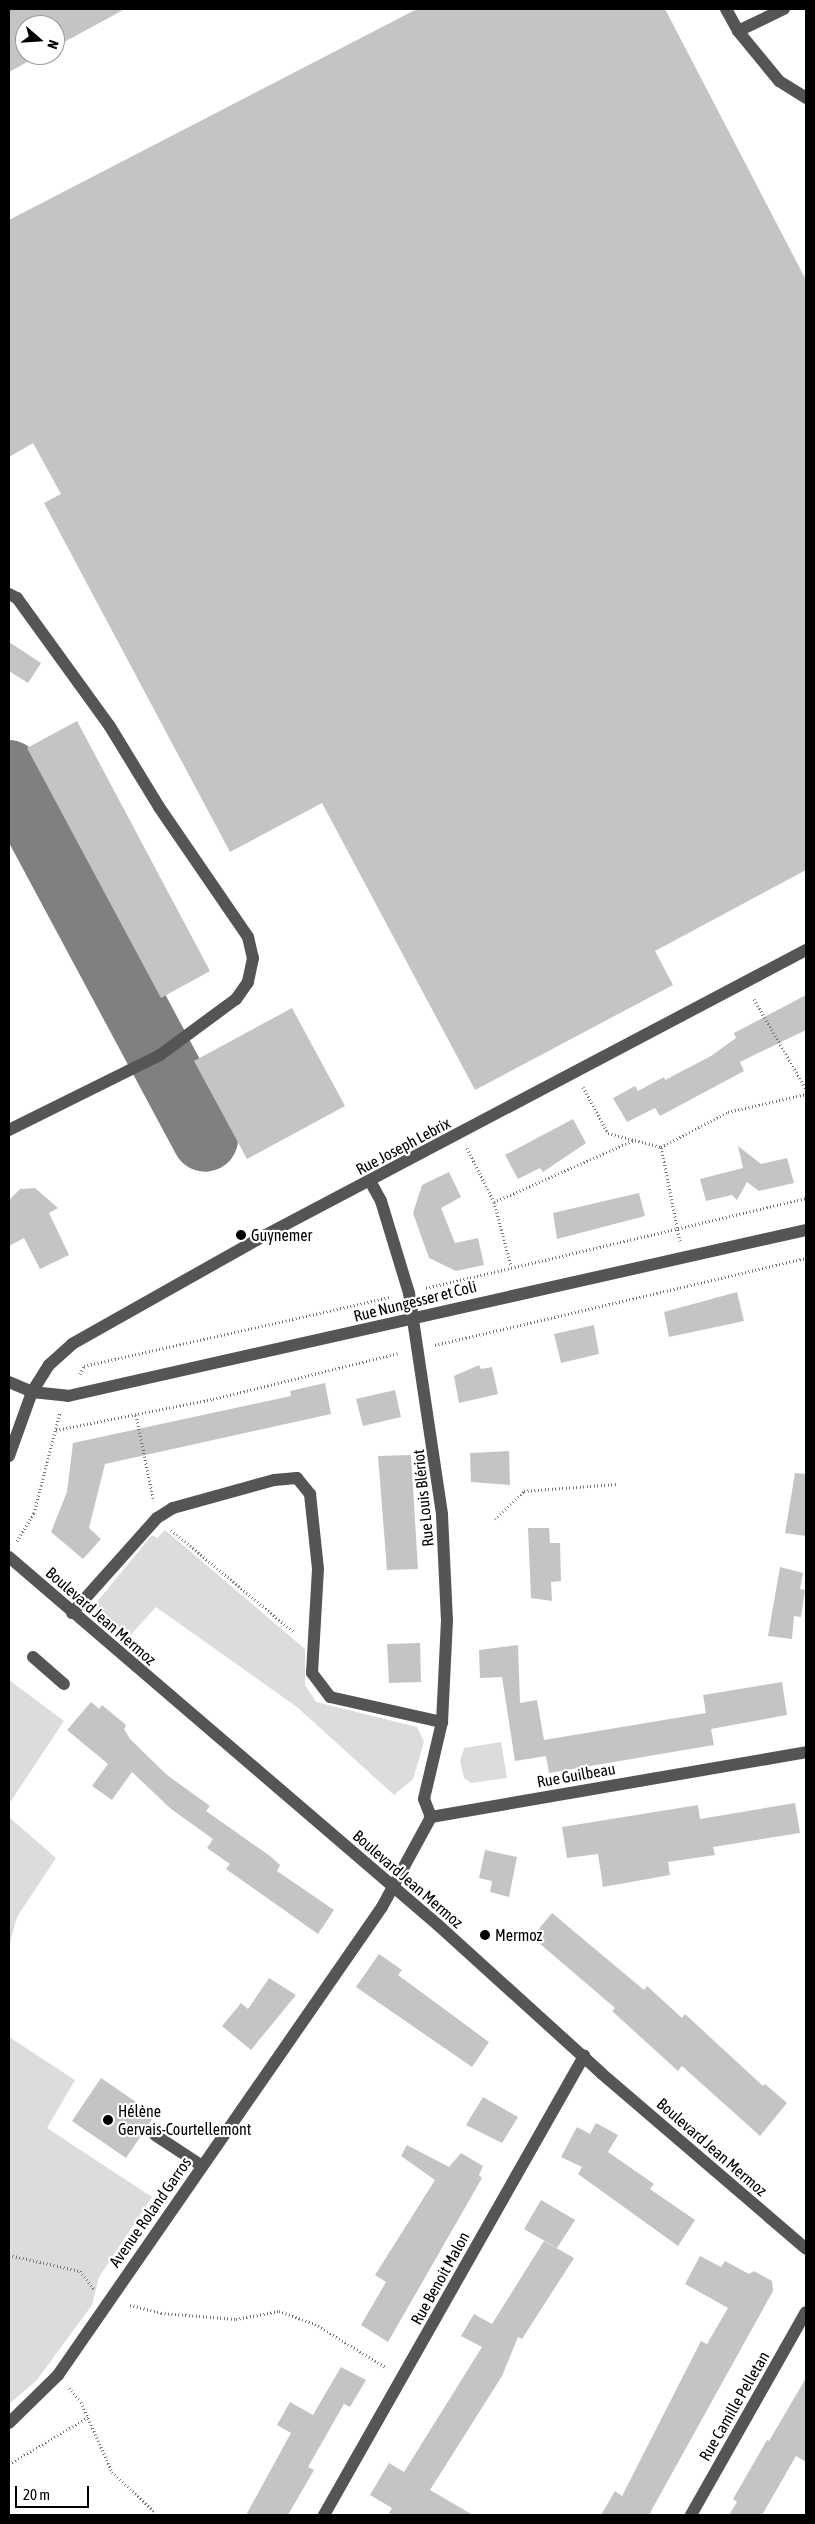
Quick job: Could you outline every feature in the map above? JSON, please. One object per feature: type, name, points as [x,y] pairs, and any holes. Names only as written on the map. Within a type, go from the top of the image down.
[{"type":"street","points":[[726,9],[738,31],[779,80],[806,98]]},
{"type":"street","points":[[738,31],[784,9]]},
{"type":"street","points":[[9,594],[17,598],[109,725],[159,807],[248,937],[253,958],[248,982],[236,999],[160,1055],[9,1130]]},
{"type":"street","name":"Rue Joseph Lebrix","points":[[9,1456],[32,1392],[49,1365],[72,1344],[370,1181],[806,950]]},
{"type":"street","name":"Rue Louis Blériot","points":[[370,1181],[395,1246],[413,1316],[417,1352],[435,1454],[446,1568],[442,1722],[424,1799],[431,1817]]},
{"type":"street","name":"Rue Nungesser et Coli","points":[[9,1382],[32,1392],[68,1396],[379,1328],[413,1316],[806,1230]]},
{"type":"street","points":[[72,1613],[157,1518],[173,1508],[274,1480],[297,1478],[310,1494],[318,1569],[312,1672],[330,1697],[442,1722]]},
{"type":"street","name":"Boulevard Jean Mermoz","points":[[11,1551],[72,1613],[392,1887],[806,2249]]},
{"type":"street","points":[[33,1657],[64,1684]]},
{"type":"street","name":"Rue Guilbeau","points":[[431,1817],[806,1752]]},
{"type":"street","points":[[392,1887],[431,1817]]},
{"type":"street","name":"Avenue Roland Garros","points":[[9,2423],[58,2375],[392,1887]]},
{"type":"street","name":"Rue Benoit Malon","points":[[324,2515],[584,2056]]},
{"type":"street","points":[[155,2135],[202,2166]]},
{"type":"street","name":"Rue Camille Pelletan","points":[[691,2515],[806,2312]]},
{"type":"path","points":[[744,982],[806,1089]]},
{"type":"path","points":[[575,1073],[608,1133],[661,1147],[728,1112],[806,1094]]},
{"type":"path","points":[[461,1134],[494,1202],[511,1266]]},
{"type":"path","points":[[494,1202],[634,1140]]},
{"type":"path","points":[[661,1147],[677,1228]]},
{"type":"path","points":[[136,1415],[157,1518],[313,1647]]},
{"type":"path","points":[[11,1551],[34,1513],[56,1430]]},
{"type":"path","points":[[495,1518],[524,1491],[617,1484]]},
{"type":"path","points":[[9,2254],[80,2272],[109,2300],[161,2313],[236,2319],[279,2311],[315,2324],[402,2377]]},
{"type":"path","points":[[58,2375],[81,2402],[112,2472],[154,2511]]},
{"type":"path","points":[[9,2464],[88,2417]]},
{"type":"shaded area","points":[[165,1530],[305,1649],[305,1685],[316,1702],[417,1727],[424,1742],[413,1779],[394,1795],[297,1707],[156,1607],[126,1640],[97,1614],[96,1603],[152,1535],[157,1538]]},
{"type":"shaded area","points":[[9,1680],[64,1721],[9,1804]]},
{"type":"shaded area","points":[[501,1742],[507,1778],[471,1783],[464,1778],[460,1761],[464,1748]]},
{"type":"shaded area","points":[[9,1817],[56,1858],[17,1917],[9,1946]]},
{"type":"shaded area","points":[[9,2037],[75,2080],[47,2128],[152,2197],[99,2277],[92,2305],[37,2380],[9,2404]]},
{"type":"building","points":[[9,9],[125,9],[65,42],[65,15],[15,15],[15,65],[22,65],[9,72]]},
{"type":"building","points":[[417,9],[665,9],[806,280],[806,870],[655,951],[673,985],[475,1090],[322,803],[230,852],[44,503],[61,494],[33,443],[9,457],[9,220]]},
{"type":"building","points":[[9,642],[41,663],[28,683],[9,671]]},
{"type":"building","points":[[77,721],[210,971],[161,998],[27,748]]},
{"type":"building","points":[[806,995],[806,1030],[740,1062],[744,1071],[660,1116],[655,1108],[627,1122],[613,1098],[635,1086],[638,1091],[664,1077],[665,1080],[711,1056],[736,1038],[734,1033]]},
{"type":"building","points":[[292,1008],[345,1106],[247,1159],[194,1061]]},
{"type":"building","points":[[573,1119],[586,1143],[543,1172],[540,1168],[518,1179],[505,1155]]},
{"type":"building","points":[[738,1146],[761,1164],[787,1158],[794,1183],[759,1191],[747,1182],[737,1200],[732,1195],[706,1201],[700,1179],[743,1168]]},
{"type":"building","points":[[449,1172],[461,1197],[441,1208],[455,1243],[478,1238],[484,1265],[456,1271],[429,1258],[413,1213],[422,1185]]},
{"type":"building","points":[[35,1188],[58,1208],[49,1213],[69,1255],[40,1269],[24,1238],[9,1246],[9,1200],[20,1189]]},
{"type":"building","points":[[639,1193],[645,1216],[557,1239],[553,1213]]},
{"type":"building","points":[[737,1292],[744,1321],[669,1337],[664,1312]]},
{"type":"building","points":[[594,1325],[599,1354],[561,1363],[554,1334]]},
{"type":"building","points":[[479,1365],[481,1369],[492,1367],[498,1394],[459,1403],[454,1376]]},
{"type":"building","points":[[325,1383],[331,1414],[105,1464],[89,1528],[101,1539],[83,1559],[51,1532],[67,1492],[73,1443],[291,1396],[290,1391]]},
{"type":"building","points":[[395,1390],[401,1417],[363,1426],[356,1399]]},
{"type":"building","points":[[509,1451],[510,1485],[471,1482],[470,1453]]},
{"type":"building","points":[[411,1455],[418,1569],[387,1570],[378,1456]]},
{"type":"building","points":[[795,1473],[806,1474],[806,1536],[785,1533]]},
{"type":"building","points":[[528,1528],[549,1528],[550,1543],[560,1543],[561,1581],[551,1582],[552,1601],[531,1598]]},
{"type":"building","points":[[780,1567],[803,1573],[800,1589],[805,1590],[801,1617],[794,1616],[792,1639],[768,1636]]},
{"type":"building","points":[[420,1643],[421,1682],[389,1683],[387,1644]]},
{"type":"building","points":[[518,1645],[520,1703],[537,1700],[544,1740],[706,1713],[703,1695],[782,1682],[787,1715],[711,1729],[714,1745],[549,1773],[546,1756],[515,1761],[502,1677],[480,1678],[479,1650]]},
{"type":"building","points":[[91,1702],[99,1709],[102,1705],[126,1725],[124,1729],[130,1739],[167,1775],[210,1806],[206,1811],[270,1856],[280,1865],[277,1871],[334,1910],[318,1934],[226,1869],[230,1864],[207,1848],[213,1839],[171,1809],[132,1772],[112,1800],[92,1786],[108,1764],[67,1730]]},
{"type":"building","points":[[795,1803],[800,1833],[713,1847],[715,1855],[668,1862],[670,1875],[603,1887],[598,1854],[567,1858],[562,1827],[698,1805],[700,1819]]},
{"type":"building","points":[[485,1850],[517,1857],[509,1897],[490,1892],[492,1881],[479,1878]]},
{"type":"building","points":[[552,1913],[644,1990],[647,1986],[682,2018],[685,2014],[763,2086],[765,2084],[787,2103],[760,2136],[682,2066],[678,2071],[612,2011],[615,2008],[532,1937]]},
{"type":"building","points":[[379,1954],[402,1970],[398,1975],[489,2042],[472,2067],[356,1987]]},
{"type":"building","points":[[269,1978],[296,1995],[251,2050],[222,2026],[241,2003],[248,2009]]},
{"type":"building","name":"Hélène Gervais-Courtellemont","points":[[101,2078],[155,2115],[126,2158],[72,2121]]},
{"type":"building","points":[[483,2097],[518,2117],[502,2143],[466,2125]]},
{"type":"building","points":[[596,2123],[618,2135],[608,2152],[654,2184],[650,2189],[695,2220],[678,2246],[578,2174],[582,2167],[561,2157],[577,2127],[590,2134]]},
{"type":"building","points":[[407,2145],[449,2167],[461,2153],[483,2166],[479,2175],[482,2178],[388,2342],[361,2325],[386,2282],[375,2275],[435,2180],[401,2156]]},
{"type":"building","points":[[541,2200],[575,2220],[557,2248],[524,2229]]},
{"type":"building","points":[[544,2241],[574,2258],[522,2339],[518,2337],[502,2376],[430,2490],[473,2515],[388,2515],[392,2508],[370,2495],[389,2463],[404,2472],[482,2347],[461,2336],[474,2314],[492,2324]]},
{"type":"building","points":[[700,2256],[721,2267],[725,2261],[749,2274],[754,2271],[772,2281],[773,2291],[650,2513],[653,2515],[601,2515],[615,2491],[622,2496],[701,2341],[707,2344],[728,2308],[685,2284]]},
{"type":"building","points":[[341,2367],[366,2380],[350,2407],[344,2404],[308,2467],[314,2470],[288,2515],[246,2515],[291,2433],[277,2425],[290,2402],[313,2415]]},
{"type":"building","points":[[806,2378],[806,2462],[796,2456],[762,2515],[729,2515],[737,2502],[733,2499]]},
{"type":"taxiway","points":[[9,773],[205,1139]]},
{"type":"place","name":"Guynemer","points":[[241,1235]]},
{"type":"place","name":"Mermoz","points":[[485,1935]]},
{"type":"place","name":"Hélène Gervais-Courtellemont","points":[[108,2120]]}]
